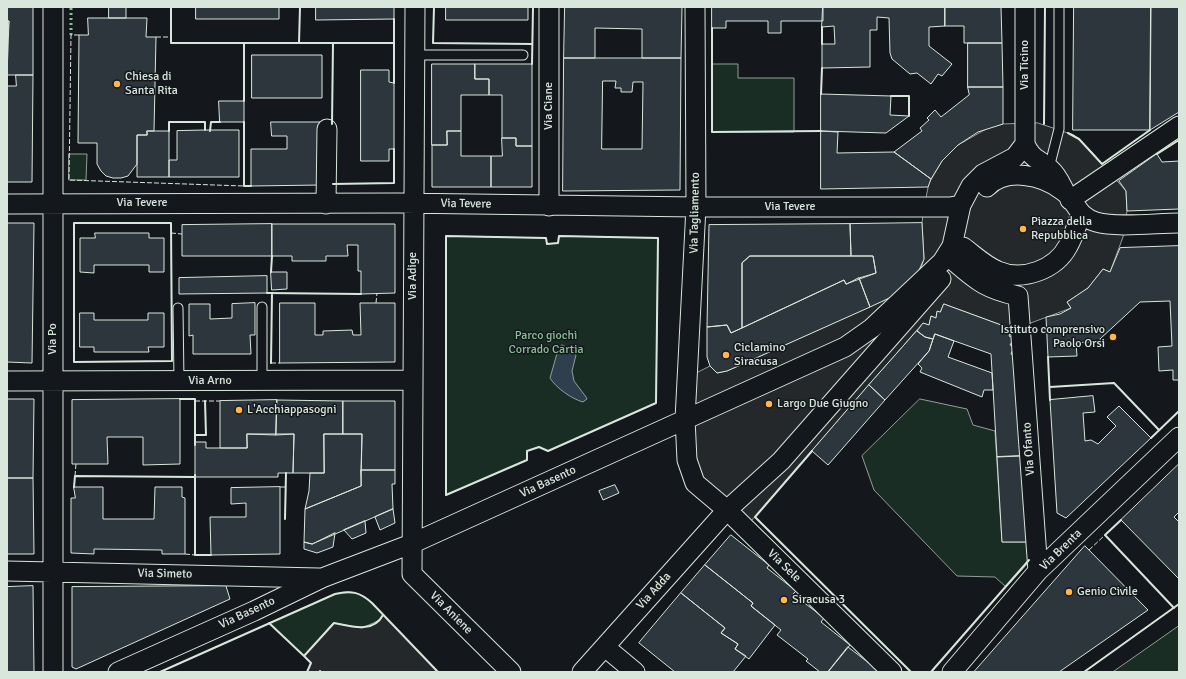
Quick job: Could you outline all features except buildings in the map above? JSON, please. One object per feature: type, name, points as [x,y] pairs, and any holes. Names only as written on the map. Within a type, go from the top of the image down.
[{"type":"street","name":"Via Po","points":[[53,7],[53,672]]},
{"type":"street","name":"Via Adige","points":[[411,544],[415,7]]},
{"type":"street","name":"Via Ciane","points":[[548,206],[549,7]]},
{"type":"street","name":"Via Tagliamento","points":[[695,7],[696,207],[685,419],[687,460],[695,483],[727,510]]},
{"type":"street","name":"Via Ticino","points":[[1025,7],[1025,144]]},
{"type":"street","points":[[1072,202],[1110,172],[1179,126]]},
{"type":"street","points":[[326,130],[326,204]]},
{"type":"street","points":[[1025,144],[1030,154],[1049,168],[1058,177],[1072,202],[1068,246],[1057,260],[1042,270],[1012,275],[1000,272],[959,254],[974,204],[981,193],[991,183],[1008,176],[1024,175],[1038,178],[1072,202],[1096,222],[1126,224],[1179,223]]},
{"type":"street","name":"Via Basento","points":[[118,672],[254,611],[322,578],[411,544],[845,347],[872,328],[942,262],[952,246],[961,205],[971,186],[983,174],[1015,157],[1025,144]]},
{"type":"street","name":"Via Tevere","points":[[7,204],[414,204],[696,207],[950,207],[961,205]]},
{"type":"street","name":"Via Ofanto","points":[[959,254],[979,282],[990,289],[1018,296],[1038,571]]},
{"type":"street","name":"Via Adda","points":[[582,672],[727,510],[782,461],[868,363],[959,254]]},
{"type":"street","points":[[855,340],[865,349],[868,356],[868,363]]},
{"type":"street","name":"Via Arno","points":[[7,381],[412,380]]},
{"type":"street","name":"Via Brenta","points":[[952,672],[1038,571],[1179,437]]},
{"type":"street","name":"Via Sele","points":[[727,510],[892,672]]},
{"type":"street","points":[[411,544],[412,574]]},
{"type":"street","name":"Via Aniene","points":[[378,557],[412,574],[511,672]]},
{"type":"street","name":"Via Simeto","points":[[7,571],[322,578]]},
{"type":"street","points":[[605,647],[635,672]]},
{"type":"lane","points":[[1049,168],[1059,129],[1059,7]]},
{"type":"lane","points":[[414,54],[523,55]]},
{"type":"lane","points":[[262,307],[262,380]]},
{"type":"lane","points":[[178,308],[179,381]]},
{"type":"green space","points":[[712,64],[738,64],[738,78],[794,78],[794,132],[712,132]]},
{"type":"green space","points":[[69,154],[87,154],[86,180],[69,180]]},
{"type":"green space","name":"Parco giochi Corrado Cartia","points":[[446,236],[546,238],[547,244],[558,243],[559,236],[658,238],[656,403],[548,451],[539,447],[527,451],[527,460],[446,495]]},
{"type":"green space","points":[[920,399],[967,409],[973,425],[995,431],[1002,542],[1027,542],[1029,562],[1006,587],[995,577],[957,576],[874,490],[862,456]]},
{"type":"green space","points":[[345,592],[357,593],[370,602],[383,615],[379,621],[367,627],[354,627],[333,623],[304,656],[269,623],[335,594]]},
{"type":"green space","points":[[1179,626],[1179,672],[1113,672]]},
{"type":"shaded area","points":[[1038,123],[1074,135],[1090,150],[1126,191],[1127,211],[1123,237],[1110,272],[1103,269],[1088,288],[1067,302],[1071,308],[1012,329],[944,304],[940,312],[937,312],[936,318],[931,316],[929,325],[923,323],[745,528],[695,483],[688,377],[710,366],[717,373],[727,371],[900,293],[917,275],[924,259],[922,223],[924,207],[929,183],[942,161],[958,145],[988,128],[1003,124]]},
{"type":"shaded area","points":[[383,615],[438,672],[307,672],[311,663],[304,656],[334,623],[362,628],[380,620]]},
{"type":"water","points":[[562,345],[573,350],[576,355],[572,371],[574,381],[587,399],[583,402],[565,393],[556,386],[550,378],[558,350]]},
{"type":"hedge","points":[[71,7],[71,35]]},
{"type":"fence","points":[[79,35],[71,35],[69,180],[244,186]]},
{"type":"fence","points":[[156,37],[171,37]]},
{"type":"fence","points":[[171,233],[182,234]]},
{"type":"fence","points":[[376,303],[377,293]]},
{"type":"fence","points":[[271,363],[280,363]]},
{"type":"fence","points":[[195,401],[220,401]]},
{"type":"fence","points":[[75,476],[76,464]]},
{"type":"fence","points":[[280,487],[286,487]]},
{"type":"fence","points":[[1089,550],[1105,535]]},
{"type":"fence","points":[[185,554],[195,555]]},
{"type":"wall","points":[[171,7],[171,43],[394,43]]},
{"type":"wall","points":[[299,43],[300,7]]},
{"type":"wall","points":[[434,7],[433,43],[532,44]]},
{"type":"wall","points":[[532,64],[533,7]]},
{"type":"wall","points":[[1044,124],[1045,7]]},
{"type":"wall","points":[[394,19],[394,83]]},
{"type":"wall","points":[[822,27],[822,44]]},
{"type":"wall","points":[[712,28],[712,132],[821,131]]},
{"type":"wall","points":[[244,43],[244,101]]},
{"type":"wall","points":[[332,124],[333,43]]},
{"type":"wall","points":[[821,94],[822,68]]},
{"type":"wall","points":[[891,96],[909,96],[909,116]]},
{"type":"wall","points":[[169,131],[169,122],[205,122],[205,130]]},
{"type":"wall","points":[[210,131],[211,122],[220,122]]},
{"type":"wall","points":[[244,122],[244,186],[251,186]]},
{"type":"wall","points":[[1068,133],[1079,139],[1102,164],[1150,130]]},
{"type":"wall","points":[[1157,154],[1179,140]]},
{"type":"wall","points":[[333,184],[394,183],[394,149]]},
{"type":"wall","points":[[74,223],[171,223],[172,361],[74,362],[74,223]]},
{"type":"wall","points":[[446,236],[546,238],[547,244],[558,243],[559,236],[658,238],[656,403],[548,451],[539,447],[527,451],[527,460],[446,495],[446,236]]},
{"type":"wall","points":[[271,272],[272,256]]},
{"type":"wall","points":[[267,293],[361,294]]},
{"type":"wall","points":[[271,363],[272,293]]},
{"type":"wall","points":[[1048,357],[1050,400]]},
{"type":"wall","points":[[1050,387],[1114,383],[1159,430]]},
{"type":"wall","points":[[180,399],[195,399],[195,435],[206,435],[205,401]]},
{"type":"wall","points":[[1151,438],[1179,411]]},
{"type":"wall","points":[[195,435],[195,445]]},
{"type":"wall","points":[[812,451],[755,517],[911,672]]},
{"type":"wall","points":[[285,519],[286,473]]},
{"type":"wall","points":[[74,487],[75,476],[195,477],[195,475]]},
{"type":"wall","points":[[195,477],[195,555],[211,555]]},
{"type":"wall","points":[[1121,520],[1105,535],[1174,608]]},
{"type":"wall","points":[[931,672],[1029,560]]},
{"type":"wall","points":[[160,672],[335,594],[346,592],[359,594],[372,603],[438,672]]},
{"type":"wall","points":[[1084,672],[1179,604]]},
{"type":"wall","points":[[307,672],[311,663],[304,656],[334,623],[354,627],[367,627],[379,621],[383,615]]},
{"type":"wall","points":[[269,623],[304,656]]},
{"type":"place","name":"Chiesa di Santa Rita","points":[[117,84]]},
{"type":"place","name":"Piazza della Repubblica","points":[[1023,229]]},
{"type":"place","name":"Istituto comprensivo Paolo Orsi","points":[[1113,337]]},
{"type":"place","name":"Ciclamino Siracusa","points":[[726,355]]},
{"type":"place","name":"Largo Due Giugno","points":[[769,404]]},
{"type":"place","name":"L'Acchiappasogni","points":[[239,410]]},
{"type":"place","name":"Genio Civile","points":[[1069,592]]},
{"type":"place","name":"Siracusa 3","points":[[784,600]]}]
